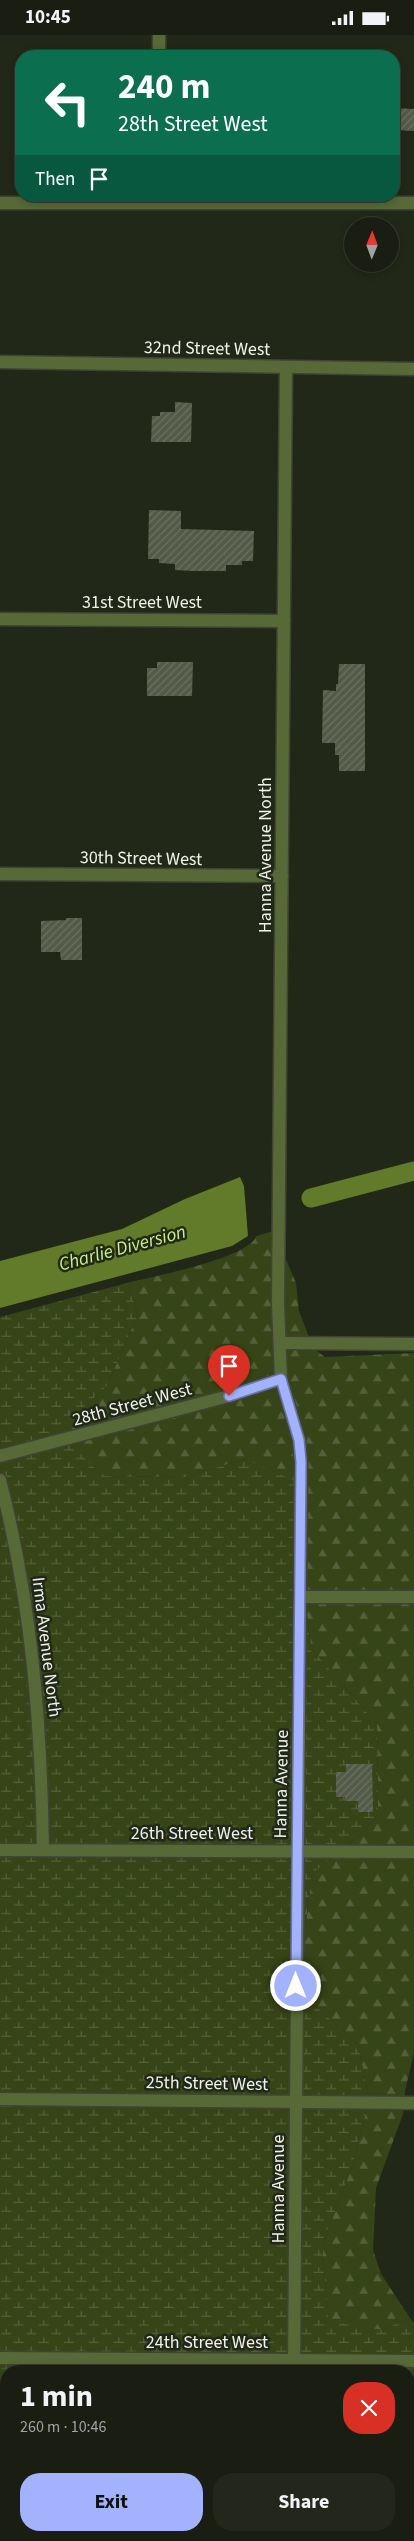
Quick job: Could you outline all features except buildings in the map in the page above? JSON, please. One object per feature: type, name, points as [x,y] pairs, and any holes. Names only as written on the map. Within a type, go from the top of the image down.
[{"type":"street","points":[[159,35],[159,50]]},
{"type":"street","points":[[0,203],[53,202]]},
{"type":"street","points":[[329,202],[414,203]]},
{"type":"street","name":"32nd Street West","points":[[0,362],[414,369]]},
{"type":"street","name":"Hanna Avenue North","points":[[280,1343],[279,1192],[286,368]]},
{"type":"street","name":"31st Street West","points":[[0,619],[284,621]]},
{"type":"street","name":"30th Street West","points":[[0,874],[282,876]]},
{"type":"street","points":[[281,1379],[280,1343],[414,1344]]},
{"type":"street","name":"28th Street West","points":[[0,1456],[229,1396],[281,1379]]},
{"type":"street","name":"Hanna Avenue","points":[[281,1379],[299,1440],[300,1597],[294,2365]]},
{"type":"street","name":"Irma Avenue North","points":[[0,1480],[17,1552],[37,1689],[41,1753],[43,1850]]},
{"type":"street","points":[[300,1597],[414,1597]]},
{"type":"street","name":"26th Street West","points":[[0,1850],[414,1852]]},
{"type":"street","name":"25th Street West","points":[[0,2099],[414,2103]]},
{"type":"street","name":"24th Street West","points":[[0,2358],[257,2365]]},
{"type":"street","name":"24th Street West","points":[[318,2365],[414,2361]]},
{"type":"green space","points":[[274,1231],[296,1283],[299,1311],[313,1348],[325,1357],[414,1353],[414,2052],[405,2091],[403,2114],[376,2188],[373,2250],[381,2274],[410,2318],[381,2330],[329,2322],[322,2246],[353,2164],[369,2100],[358,2044],[314,2005],[303,1945],[312,1874],[357,1837],[378,1814],[377,1724],[311,1648],[304,1591],[245,1459],[185,1477],[102,1476],[57,1430],[107,1386],[138,1314],[127,1283],[219,1259],[237,1252],[250,1244],[256,1236]]},
{"type":"green space","points":[[127,1283],[138,1314],[107,1386],[58,1430],[102,1476],[185,1477],[245,1459],[297,1482],[304,1591],[311,1648],[377,1724],[378,1814],[357,1837],[312,1874],[303,1945],[314,2005],[358,2044],[369,2100],[353,2164],[322,2246],[329,2321],[381,2330],[410,2318],[414,2323],[414,2365],[0,2365],[0,1317]]},
{"type":"water","points":[[240,1177],[244,1186],[248,1236],[232,1246],[0,1308],[0,1261],[122,1229],[185,1199]]},
{"type":"waterway","name":"Charlie Diversion","points":[[311,1198],[414,1171]]},
{"type":"route","points":[[229,1396],[281,1379],[299,1440],[301,1462],[296,1986]]}]
